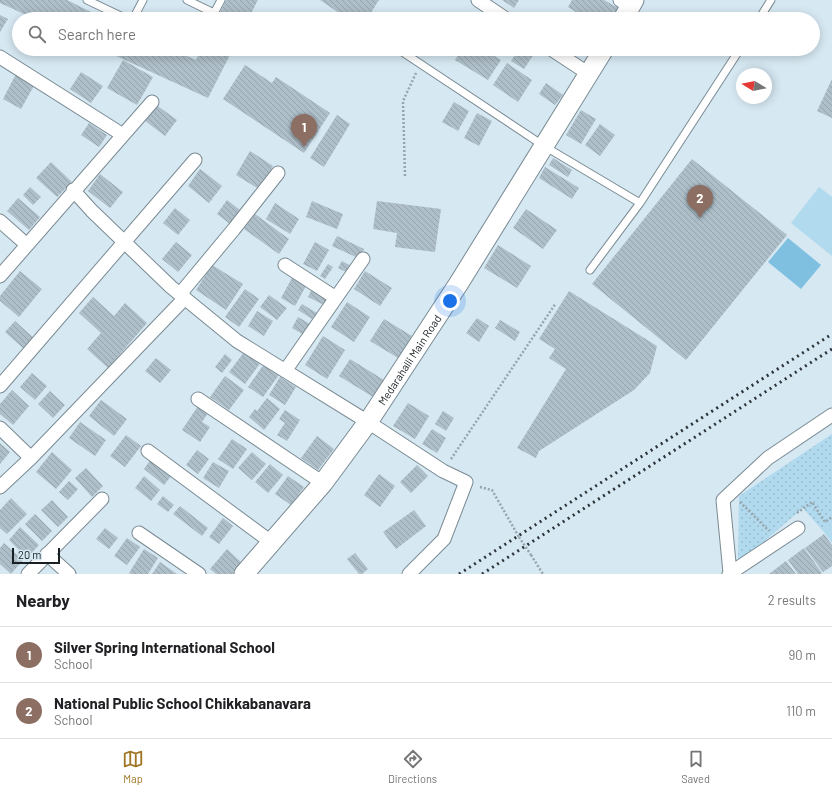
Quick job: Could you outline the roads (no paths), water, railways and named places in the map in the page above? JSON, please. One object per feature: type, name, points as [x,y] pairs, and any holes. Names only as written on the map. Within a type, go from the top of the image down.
[{"type":"street","points":[[478,0],[496,12]]},
{"type":"street","points":[[562,56],[589,74]]},
{"type":"street","name":"Medarahalli Main Road","points":[[244,574],[323,483],[368,422],[452,294],[600,56]]},
{"type":"street","points":[[0,57],[123,135]]},
{"type":"street","points":[[0,276],[73,190],[152,102]]},
{"type":"street","points":[[0,386],[195,160]]},
{"type":"street","points":[[0,487],[31,458],[182,296],[278,173]]},
{"type":"street","points":[[73,190],[92,211],[182,296],[237,341],[368,422],[443,471],[466,482],[444,539],[409,574]]},
{"type":"street","points":[[0,221],[27,245]]},
{"type":"street","points":[[285,371],[363,259]]},
{"type":"street","points":[[284,265],[336,298]]},
{"type":"street","points":[[198,399],[323,483]]},
{"type":"street","points":[[798,528],[730,574],[724,500],[768,458],[832,415]]},
{"type":"street","points":[[0,428],[31,458]]},
{"type":"street","points":[[148,451],[271,542]]},
{"type":"street","points":[[28,574],[102,499]]},
{"type":"street","points":[[139,533],[199,574]]},
{"type":"street","points":[[47,554],[69,574]]},
{"type":"lane","points":[[87,0],[112,12]]},
{"type":"lane","points":[[137,12],[143,0]]},
{"type":"lane","points":[[187,0],[206,12]]},
{"type":"lane","points":[[214,12],[221,0]]},
{"type":"lane","points":[[763,12],[771,0]]},
{"type":"lane","points":[[408,56],[544,146],[640,203]]},
{"type":"lane","points":[[590,270],[640,203],[735,56]]},
{"type":"railway","points":[[459,574],[832,334]]},
{"type":"railway","points":[[482,574],[832,349]]},
{"type":"place","name":"Silver Spring International School","points":[[304,147]]},
{"type":"place","name":"National Public School Chikkabanavara","points":[[700,218]]}]
